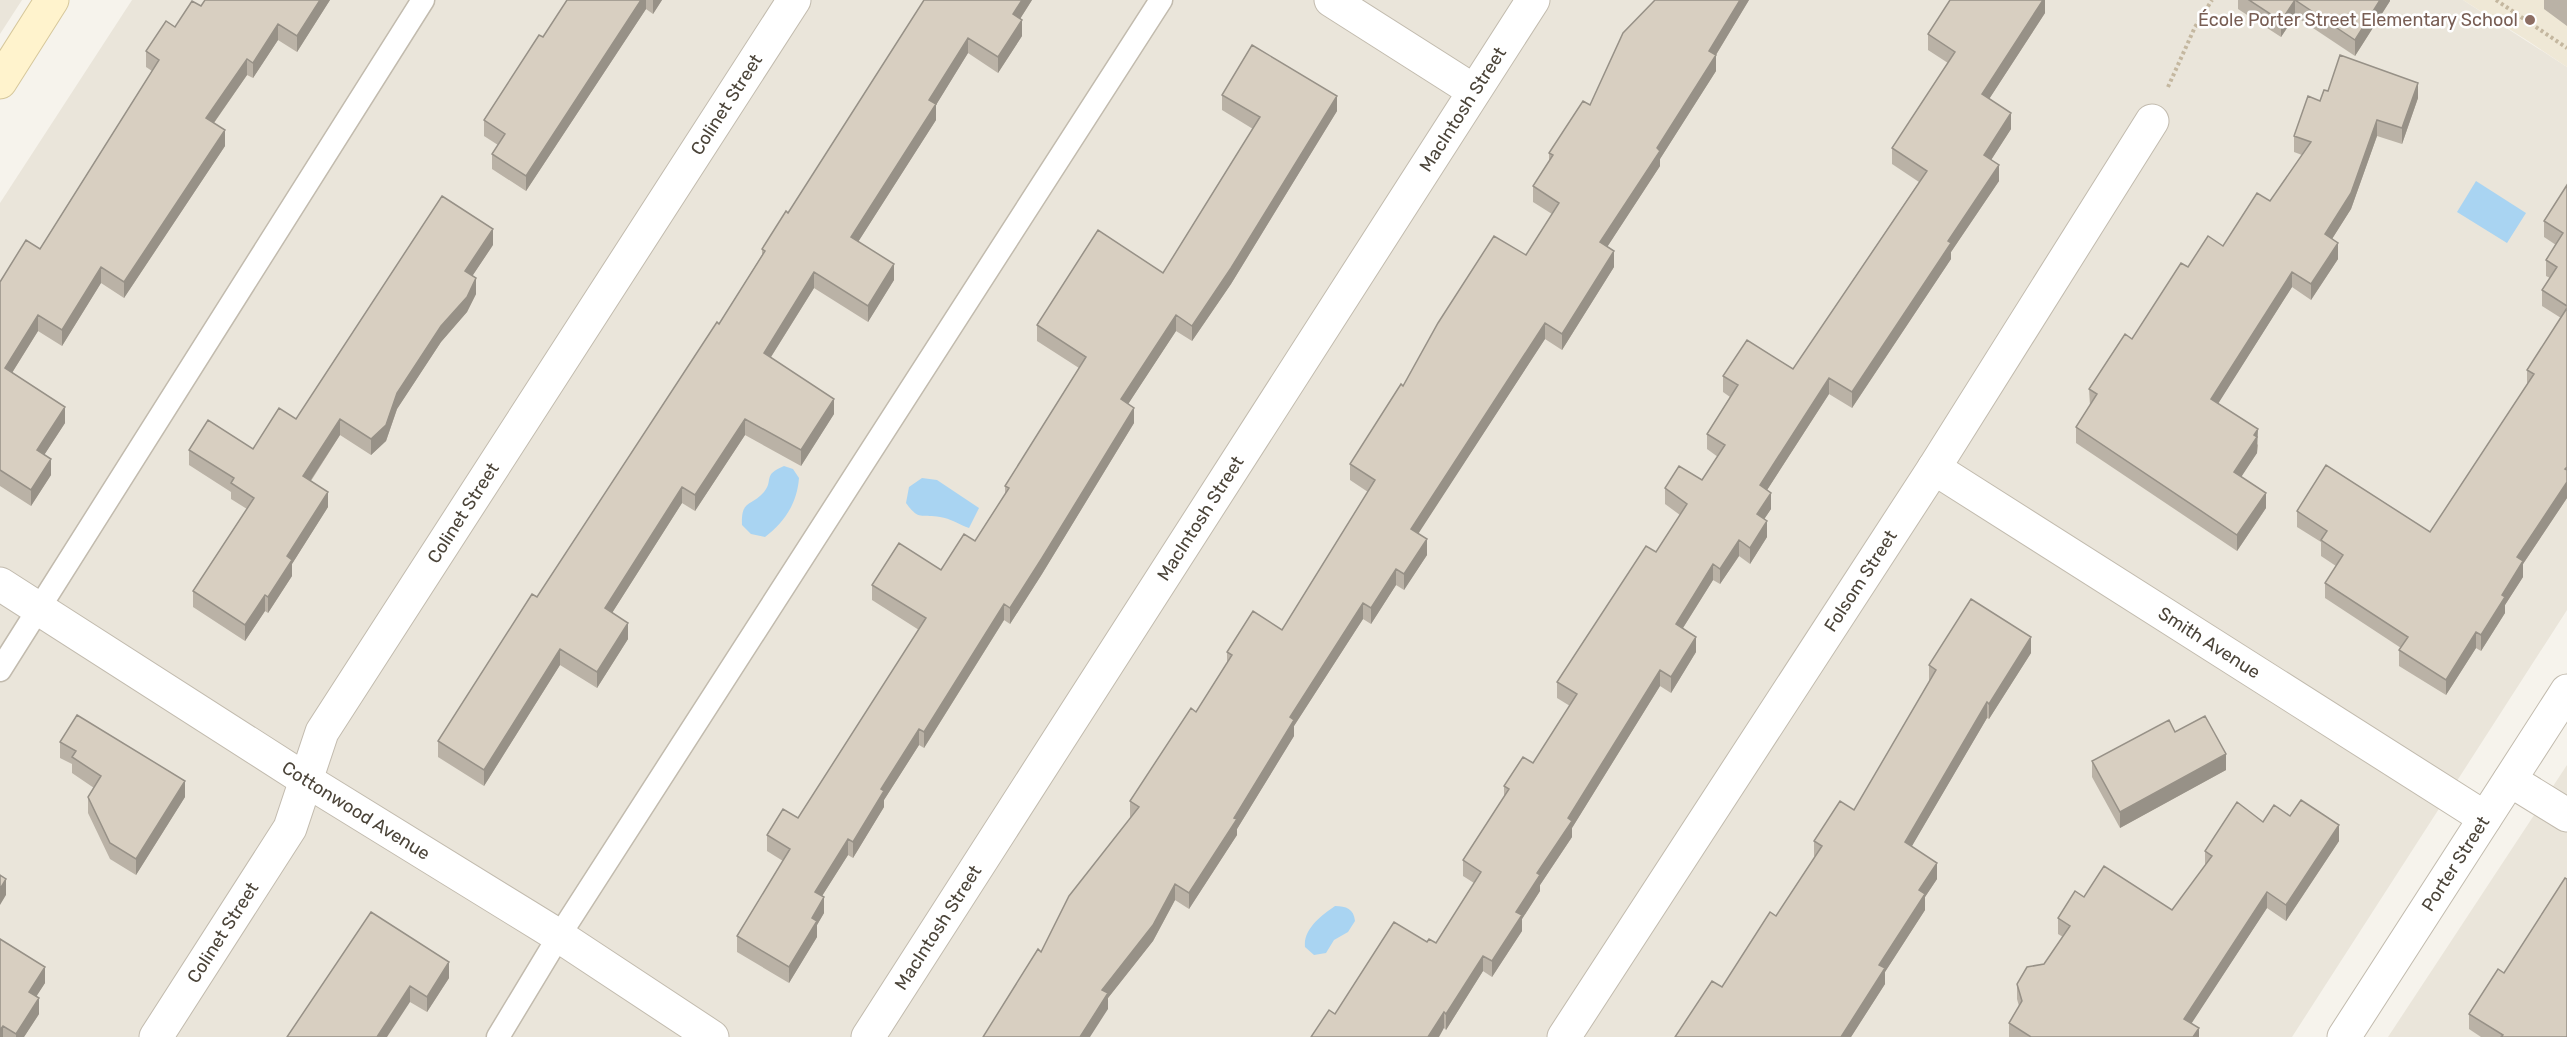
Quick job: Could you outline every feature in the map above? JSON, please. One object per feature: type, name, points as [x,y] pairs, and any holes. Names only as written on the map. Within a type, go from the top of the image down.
[{"type":"main road","points":[[0,82],[52,0]]},
{"type":"street","name":"Colinet Street","points":[[156,1037],[291,828],[322,732],[794,0]]},
{"type":"street","points":[[1331,0],[1474,91]]},
{"type":"street","name":"MacIntosh Street","points":[[867,1037],[1533,0]]},
{"type":"street","name":"Folsom Street","points":[[1563,1037],[1934,468],[2152,121]]},
{"type":"street","name":"Smith Avenue","points":[[1934,468],[2485,818]]},
{"type":"street","name":"Cottonwood Avenue","points":[[0,585],[306,780],[558,936],[712,1037]]},
{"type":"street","name":"Porter Street","points":[[2344,1037],[2567,691]]},
{"type":"street","points":[[2510,780],[2567,815]]},
{"type":"lane","points":[[0,670],[423,0]]},
{"type":"lane","points":[[498,1037],[558,936],[1161,0]]},
{"type":"path","points":[[2152,121],[2195,27],[2212,0]]},
{"type":"path","points":[[2496,0],[2567,48]]},
{"type":"shaded area","points":[[0,0],[22,0],[0,34]]},
{"type":"shaded area","points":[[132,0],[2463,0],[2567,67],[2567,610],[2292,1037],[0,1037],[0,203]]},
{"type":"shaded area","name":"École Porter Street Elementary School","points":[[2463,0],[2567,0],[2567,67],[2525,39]]},
{"type":"shaded area","points":[[2567,765],[2567,1037],[2388,1037]]},
{"type":"water","points":[[2476,181],[2526,213],[2507,243],[2457,212]]},
{"type":"water","points":[[784,466],[793,469],[799,478],[793,504],[784,518],[765,537],[751,534],[742,525],[743,511],[748,504],[764,492],[773,472]]},
{"type":"water","points":[[922,478],[937,480],[979,508],[969,528],[944,518],[917,515],[910,509],[906,503],[909,487]]},
{"type":"water","points":[[1335,906],[1349,909],[1355,921],[1348,932],[1334,940],[1326,953],[1314,955],[1305,947],[1307,934],[1319,918]]},
{"type":"building","points":[[205,0],[320,0],[297,36],[278,24],[253,63],[247,59],[206,118],[225,130],[124,282],[101,267],[62,330],[38,315],[5,368],[65,407],[37,450],[51,459],[31,490],[0,470],[0,282],[26,240],[40,249],[159,60],[146,51],[166,21],[175,27],[192,1],[201,6]]},
{"type":"building","points":[[567,0],[641,0],[526,176],[492,154],[505,134],[484,120],[539,35],[543,37]]},
{"type":"building","points":[[924,0],[1022,0],[1013,14],[1022,20],[998,57],[968,38],[929,100],[936,104],[851,237],[894,264],[868,306],[814,272],[764,353],[834,399],[801,450],[745,419],[695,495],[682,487],[605,608],[628,623],[597,672],[560,649],[484,770],[438,741],[532,594],[537,597],[717,322],[719,324],[765,251],[762,249],[786,211],[788,213]]},
{"type":"building","points":[[1655,0],[1740,0],[1709,51],[1716,55],[1657,148],[1660,151],[1600,242],[1614,251],[1562,334],[1545,323],[1411,529],[1427,539],[1404,574],[1396,569],[1371,608],[1363,603],[1290,717],[1294,720],[1234,818],[1237,819],[1189,893],[1175,884],[1153,925],[1102,990],[1108,993],[1080,1037],[983,1037],[1038,949],[1041,952],[1069,896],[1139,807],[1130,801],[1191,708],[1196,712],[1232,655],[1227,652],[1253,611],[1282,630],[1375,480],[1350,464],[1401,384],[1403,386],[1438,323],[1494,236],[1526,255],[1559,203],[1533,186],[1553,155],[1549,153],[1583,101],[1590,105],[1623,33]]},
{"type":"building","points":[[1950,0],[2043,0],[1982,94],[2011,113],[1984,155],[1999,165],[1948,241],[1951,243],[1852,392],[1829,378],[1760,485],[1771,493],[1757,514],[1767,521],[1750,548],[1739,540],[1720,569],[1713,564],[1676,624],[1696,637],[1671,677],[1660,670],[1568,818],[1572,821],[1537,873],[1540,875],[1516,912],[1522,915],[1492,961],[1483,956],[1446,1014],[1444,1012],[1428,1037],[1311,1037],[1329,1010],[1335,1014],[1394,922],[1427,942],[1429,939],[1436,943],[1481,872],[1463,860],[1509,789],[1504,786],[1523,757],[1533,763],[1577,694],[1557,682],[1646,546],[1656,552],[1687,504],[1665,488],[1679,466],[1702,480],[1725,445],[1707,434],[1738,385],[1723,376],[1747,340],[1793,369],[1927,171],[1892,148],[1955,52],[1928,34]]},
{"type":"building","points":[[2249,0],[2295,0],[2281,21]]},
{"type":"building","points":[[2295,0],[2380,0],[2355,40]]},
{"type":"building","points":[[1252,45],[1337,96],[1231,268],[1192,326],[1176,315],[1121,399],[1134,408],[1010,608],[1004,604],[924,732],[919,729],[881,789],[884,791],[853,842],[848,839],[815,892],[824,897],[812,918],[817,921],[789,967],[737,936],[790,849],[767,835],[783,809],[798,818],[926,618],[872,585],[899,543],[941,570],[964,534],[975,541],[1009,488],[1005,486],[1086,357],[1037,325],[1098,230],[1163,273],[1260,117],[1222,95]]},
{"type":"building","points":[[2340,55],[2418,83],[2402,128],[2377,120],[2351,193],[2325,234],[2338,243],[2311,284],[2292,272],[2211,399],[2258,429],[2254,435],[2257,437],[2234,472],[2266,493],[2237,535],[2076,427],[2097,394],[2089,389],[2125,334],[2132,339],[2181,263],[2188,267],[2208,236],[2223,246],[2257,193],[2270,201],[2311,142],[2294,136],[2308,96],[2320,101],[2324,90],[2328,91]]},
{"type":"building","points":[[2567,185],[2567,306],[2542,290],[2557,267],[2546,260],[2563,233],[2544,221]]},
{"type":"building","points":[[442,196],[493,229],[465,271],[476,278],[467,297],[441,326],[397,393],[386,425],[371,439],[340,419],[303,476],[328,492],[287,556],[292,560],[268,597],[265,595],[245,625],[193,591],[254,498],[231,483],[234,478],[189,450],[208,420],[253,449],[279,408],[296,419]]},
{"type":"building","points":[[2567,308],[2567,467],[2565,469],[2567,470],[2567,482],[2517,557],[2523,561],[2502,595],[2505,597],[2481,635],[2476,632],[2446,680],[2399,650],[2408,637],[2325,583],[2343,555],[2321,540],[2327,531],[2297,511],[2326,465],[2430,532],[2534,374],[2527,370]]},
{"type":"building","points":[[1971,599],[2031,637],[1989,704],[1987,702],[1905,842],[1937,863],[1919,890],[1925,894],[1879,965],[1885,968],[1841,1037],[1675,1037],[1712,981],[1722,987],[1770,912],[1776,916],[1822,846],[1814,841],[1840,801],[1854,810],[1936,670],[1929,665]]},
{"type":"building","points":[[77,715],[185,781],[136,859],[110,843],[88,797],[101,776],[72,757],[76,751],[60,742]]},
{"type":"building","points":[[2205,716],[2226,754],[2120,812],[2092,761],[2169,720],[2175,732]]},
{"type":"building","points":[[2301,800],[2339,825],[2286,905],[2267,892],[2184,1019],[2199,1028],[2193,1037],[2031,1037],[2009,1023],[2022,1001],[2017,984],[2027,967],[2044,964],[2070,926],[2058,918],[2075,891],[2084,897],[2104,866],[2172,910],[2212,856],[2205,851],[2237,802],[2263,822],[2274,805],[2290,816]]},
{"type":"building","points":[[0,875],[6,879],[0,889]]},
{"type":"building","points":[[2565,878],[2567,879],[2567,1037],[2501,1037],[2503,1035],[2469,1014],[2498,969],[2504,973]]},
{"type":"building","points":[[371,912],[449,962],[427,997],[410,986],[377,1037],[287,1037]]},
{"type":"building","points":[[0,939],[45,967],[29,992],[39,998],[16,1034],[3,1026],[0,1030]]},
{"type":"place","name":"École Porter Street Elementary School","points":[[2530,20]]}]
